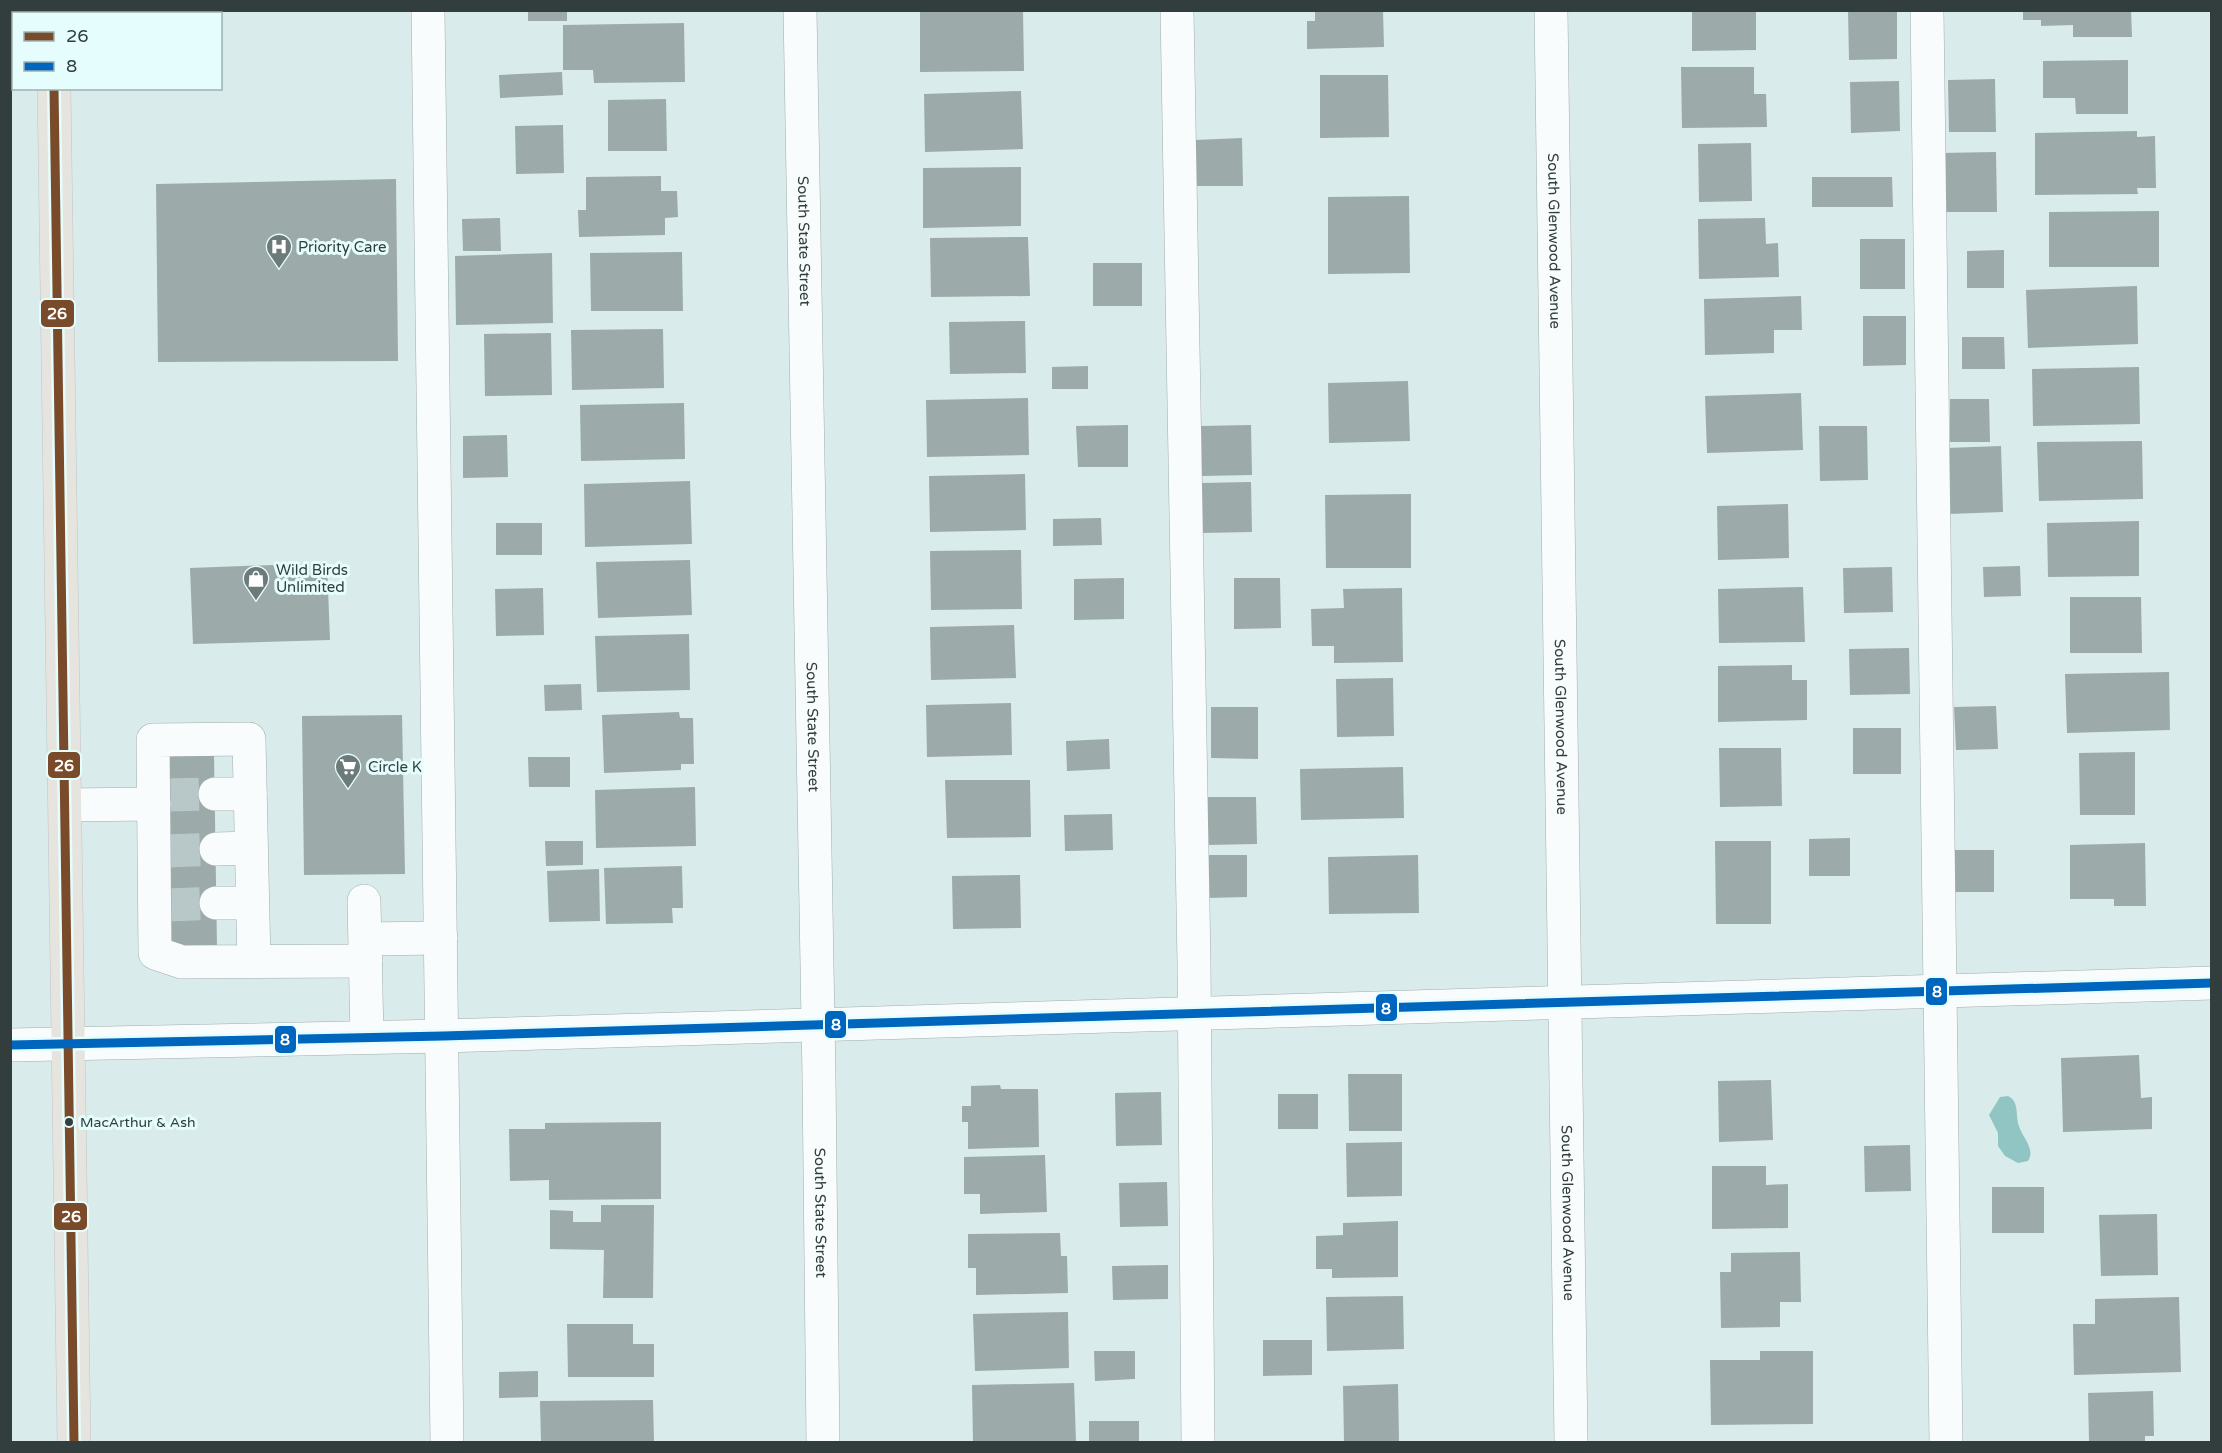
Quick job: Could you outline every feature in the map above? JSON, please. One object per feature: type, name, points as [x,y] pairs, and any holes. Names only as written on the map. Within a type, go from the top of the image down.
[{"type":"main road","points":[[54,90],[70,1044],[74,1443]]},
{"type":"street","points":[[428,10],[447,1443]]},
{"type":"street","name":"South State Street","points":[[800,10],[823,1443]]},
{"type":"street","points":[[1177,10],[1194,1013],[1198,1443]]},
{"type":"street","name":"South Glenwood Avenue","points":[[1551,10],[1571,1443]]},
{"type":"street","points":[[1927,10],[1946,1443]]},
{"type":"street","points":[[254,962],[249,738],[153,740],[158,798],[161,905],[155,953],[182,962],[254,962],[366,950],[441,938]]},
{"type":"street","points":[[215,794],[250,794]]},
{"type":"street","points":[[66,805],[158,798]]},
{"type":"street","points":[[216,849],[251,848]]},
{"type":"street","points":[[364,901],[367,1037]]},
{"type":"street","points":[[216,903],[252,903]]},
{"type":"street","points":[[10,1045],[443,1036],[2211,983]]},
{"type":"water","points":[[2008,1096],[2016,1105],[2019,1126],[2030,1152],[2028,1161],[2018,1163],[2005,1156],[1998,1146],[1998,1133],[1989,1115],[2000,1097]]},
{"type":"building","points":[[528,10],[567,10],[567,21],[528,21]]},
{"type":"building","points":[[1023,10],[1024,71],[920,72],[920,11]]},
{"type":"building","points":[[1315,10],[1383,10],[1384,47],[1307,49],[1307,21],[1315,21]]},
{"type":"building","points":[[1692,10],[1756,10],[1756,50],[1692,51]]},
{"type":"building","points":[[1848,10],[1897,10],[1897,59],[1849,60]]},
{"type":"building","points":[[2023,10],[2131,10],[2132,37],[2073,37],[2073,25],[2041,26],[2041,20],[2023,20]]},
{"type":"building","points":[[684,23],[685,82],[594,83],[593,70],[563,70],[563,25]]},
{"type":"building","points":[[2128,60],[2128,114],[2076,114],[2075,98],[2043,98],[2043,61]]},
{"type":"building","points":[[1681,67],[1754,67],[1754,94],[1766,94],[1767,127],[1682,128]]},
{"type":"building","points":[[562,72],[563,95],[500,98],[499,75]]},
{"type":"building","points":[[1320,75],[1388,75],[1389,137],[1320,138]]},
{"type":"building","points":[[1995,79],[1996,132],[1949,132],[1948,80]]},
{"type":"building","points":[[1899,81],[1900,131],[1851,133],[1850,82]]},
{"type":"building","points":[[1021,91],[1023,149],[925,152],[924,94]]},
{"type":"building","points":[[666,99],[667,151],[608,151],[608,100]]},
{"type":"building","points":[[563,125],[564,173],[516,174],[515,126]]},
{"type":"building","points":[[2137,131],[2137,137],[2155,136],[2156,188],[2137,188],[2138,194],[2035,195],[2035,133]]},
{"type":"building","points":[[1242,138],[1243,186],[1196,186],[1195,140]]},
{"type":"building","points":[[1751,143],[1752,201],[1699,202],[1698,144]]},
{"type":"building","points":[[1996,152],[1997,212],[1941,212],[1940,153]]},
{"type":"building","points":[[1021,167],[1021,226],[923,228],[923,168]]},
{"type":"building","points":[[661,176],[661,191],[677,191],[678,217],[665,218],[665,235],[579,237],[578,210],[586,210],[586,177]]},
{"type":"building","points":[[1812,177],[1892,177],[1893,207],[1812,207]]},
{"type":"building","points":[[396,179],[398,361],[158,362],[156,184]]},
{"type":"building","points":[[1409,196],[1410,273],[1328,274],[1328,197]]},
{"type":"building","points":[[2159,211],[2159,267],[2049,267],[2049,212]]},
{"type":"building","points":[[500,218],[501,251],[463,251],[462,219]]},
{"type":"building","points":[[1765,218],[1766,244],[1778,243],[1779,277],[1699,279],[1698,219]]},
{"type":"building","points":[[1028,237],[1030,296],[931,297],[930,238]]},
{"type":"building","points":[[1860,239],[1905,239],[1905,289],[1860,289]]},
{"type":"building","points":[[2004,250],[2004,288],[1967,288],[1967,251]]},
{"type":"building","points":[[682,252],[683,311],[591,311],[590,253]]},
{"type":"building","points":[[552,253],[553,323],[456,325],[455,256]]},
{"type":"building","points":[[1093,263],[1142,263],[1142,306],[1093,306]]},
{"type":"building","points":[[2137,286],[2138,344],[2028,348],[2026,290]]},
{"type":"building","points":[[1801,296],[1802,330],[1774,330],[1774,353],[1705,355],[1704,299]]},
{"type":"building","points":[[1863,316],[1906,316],[1906,365],[1863,366]]},
{"type":"building","points":[[1025,321],[1026,373],[950,374],[949,322]]},
{"type":"building","points":[[663,329],[664,388],[572,390],[571,330]]},
{"type":"building","points":[[551,333],[552,395],[485,396],[484,334]]},
{"type":"building","points":[[1962,337],[2004,337],[2005,369],[1962,369]]},
{"type":"building","points":[[1088,366],[1088,389],[1052,389],[1052,367]]},
{"type":"building","points":[[2139,367],[2140,424],[2033,426],[2032,369]]},
{"type":"building","points":[[1408,381],[1410,441],[1329,443],[1328,383]]},
{"type":"building","points":[[1801,393],[1803,450],[1707,453],[1705,396]]},
{"type":"building","points":[[1028,398],[1029,455],[927,457],[926,400]]},
{"type":"building","points":[[1950,399],[1989,399],[1990,442],[1950,442]]},
{"type":"building","points":[[684,403],[685,459],[581,461],[580,405]]},
{"type":"building","points":[[1128,425],[1128,467],[1078,467],[1076,426]]},
{"type":"building","points":[[1251,425],[1252,475],[1202,476],[1201,426]]},
{"type":"building","points":[[1819,426],[1867,426],[1868,480],[1820,481]]},
{"type":"building","points":[[507,435],[508,477],[463,478],[463,436]]},
{"type":"building","points":[[2142,441],[2143,499],[2039,501],[2037,442]]},
{"type":"building","points":[[2001,446],[2003,512],[1949,514],[1946,448]]},
{"type":"building","points":[[1025,474],[1026,530],[930,532],[929,476]]},
{"type":"building","points":[[690,481],[692,544],[585,547],[584,484]]},
{"type":"building","points":[[1251,482],[1252,532],[1201,533],[1201,483]]},
{"type":"building","points":[[1411,494],[1411,568],[1326,568],[1325,495]]},
{"type":"building","points":[[1788,504],[1789,558],[1718,560],[1717,506]]},
{"type":"building","points":[[1101,518],[1102,545],[1053,546],[1053,519]]},
{"type":"building","points":[[2139,521],[2139,576],[2048,577],[2047,523]]},
{"type":"building","points":[[496,523],[542,523],[542,555],[496,555]]},
{"type":"building","points":[[1021,550],[1022,609],[931,610],[930,551]]},
{"type":"building","points":[[690,560],[692,615],[598,618],[596,562]]},
{"type":"building","points":[[327,563],[330,640],[193,644],[190,568]]},
{"type":"building","points":[[2020,566],[2021,596],[1984,597],[1983,567]]},
{"type":"building","points":[[1892,567],[1893,612],[1844,613],[1843,568]]},
{"type":"building","points":[[1124,578],[1124,619],[1074,620],[1074,579]]},
{"type":"building","points":[[1234,578],[1280,578],[1281,628],[1234,629]]},
{"type":"building","points":[[1803,587],[1805,642],[1719,643],[1718,589]]},
{"type":"building","points":[[543,588],[544,635],[496,636],[495,589]]},
{"type":"building","points":[[1402,588],[1403,662],[1334,663],[1334,646],[1312,646],[1311,609],[1344,608],[1343,589]]},
{"type":"building","points":[[2070,597],[2141,597],[2142,653],[2070,653]]},
{"type":"building","points":[[1014,625],[1016,678],[931,680],[930,627]]},
{"type":"building","points":[[689,634],[690,690],[597,692],[595,636]]},
{"type":"building","points":[[1909,648],[1910,694],[1850,695],[1849,649]]},
{"type":"building","points":[[1792,665],[1792,680],[1807,680],[1807,720],[1718,722],[1718,666]]},
{"type":"building","points":[[2169,672],[2170,730],[2067,733],[2065,674]]},
{"type":"building","points":[[1393,678],[1394,736],[1337,737],[1336,679]]},
{"type":"building","points":[[581,684],[582,710],[545,711],[544,685]]},
{"type":"building","points":[[1011,703],[1012,755],[927,757],[926,705]]},
{"type":"building","points":[[1996,706],[1998,749],[1956,750],[1954,707]]},
{"type":"building","points":[[1211,707],[1258,707],[1258,759],[1211,758]]},
{"type":"building","points":[[679,712],[680,718],[693,718],[694,764],[681,764],[681,770],[604,773],[602,715]]},
{"type":"building","points":[[402,715],[405,874],[304,875],[302,716]]},
{"type":"building","points":[[1853,728],[1901,728],[1901,774],[1853,774]]},
{"type":"building","points":[[1109,739],[1110,769],[1067,771],[1066,741]]},
{"type":"building","points":[[1719,748],[1781,748],[1782,806],[1720,807]]},
{"type":"building","points":[[2135,752],[2135,815],[2080,815],[2079,753]]},
{"type":"building","points":[[214,754],[217,948],[168,949],[165,755]]},
{"type":"building","points":[[528,757],[570,757],[570,787],[529,787]]},
{"type":"building","points":[[1403,767],[1404,818],[1301,820],[1300,769]]},
{"type":"building","points":[[945,780],[1030,780],[1031,837],[947,838]]},
{"type":"building","points":[[695,787],[696,846],[596,848],[595,790]]},
{"type":"building","points":[[1205,797],[1256,797],[1257,844],[1205,845]]},
{"type":"building","points":[[1112,814],[1113,850],[1065,851],[1064,815]]},
{"type":"building","points":[[1850,838],[1850,876],[1809,876],[1809,839]]},
{"type":"building","points":[[545,841],[583,841],[583,865],[546,866]]},
{"type":"building","points":[[1715,841],[1771,841],[1771,924],[1716,924]]},
{"type":"building","points":[[2145,843],[2146,906],[2114,906],[2114,899],[2070,899],[2070,845]]},
{"type":"building","points":[[1953,850],[1994,850],[1994,892],[1953,892]]},
{"type":"building","points":[[1206,855],[1247,855],[1247,897],[1207,898]]},
{"type":"building","points":[[1418,855],[1419,913],[1329,914],[1328,857]]},
{"type":"building","points":[[682,866],[683,908],[672,908],[673,923],[606,924],[604,868]]},
{"type":"building","points":[[599,869],[600,921],[549,922],[547,871]]},
{"type":"building","points":[[1020,875],[1021,928],[953,929],[952,876]]},
{"type":"building","points":[[2139,1055],[2141,1098],[2152,1097],[2152,1129],[2063,1132],[2061,1058]]},
{"type":"building","points":[[1348,1074],[1402,1074],[1402,1131],[1349,1131]]},
{"type":"building","points":[[1771,1080],[1773,1140],[1719,1142],[1718,1081]]},
{"type":"building","points":[[1000,1085],[1001,1089],[1038,1089],[1039,1147],[968,1149],[968,1122],[962,1122],[962,1106],[971,1106],[971,1086]]},
{"type":"building","points":[[1161,1092],[1162,1145],[1116,1146],[1115,1093]]},
{"type":"building","points":[[1278,1094],[1318,1094],[1318,1129],[1278,1129]]},
{"type":"building","points":[[661,1122],[661,1199],[549,1200],[549,1180],[510,1181],[509,1129],[545,1129],[545,1123]]},
{"type":"building","points":[[1402,1142],[1402,1196],[1347,1197],[1346,1143]]},
{"type":"building","points":[[1910,1145],[1911,1191],[1865,1192],[1864,1146]]},
{"type":"building","points":[[1045,1155],[1047,1212],[980,1214],[980,1194],[964,1194],[964,1157]]},
{"type":"building","points":[[1712,1166],[1766,1166],[1766,1185],[1788,1184],[1788,1228],[1712,1229]]},
{"type":"building","points":[[1167,1182],[1168,1226],[1120,1227],[1119,1183]]},
{"type":"building","points":[[1992,1187],[2044,1187],[2044,1233],[1992,1233]]},
{"type":"building","points":[[601,1205],[654,1205],[653,1298],[603,1298],[604,1250],[550,1249],[550,1210],[573,1211],[573,1222],[601,1222]]},
{"type":"building","points":[[2157,1214],[2158,1275],[2101,1276],[2099,1215]]},
{"type":"building","points":[[1398,1221],[1398,1277],[1332,1278],[1332,1269],[1316,1269],[1316,1236],[1343,1235],[1343,1223]]},
{"type":"building","points":[[1060,1233],[1061,1256],[1067,1256],[1068,1293],[976,1295],[976,1268],[968,1268],[968,1234]]},
{"type":"building","points":[[1800,1252],[1801,1302],[1780,1302],[1780,1327],[1721,1328],[1720,1272],[1731,1272],[1731,1253]]},
{"type":"building","points":[[1168,1265],[1168,1299],[1113,1300],[1112,1266]]},
{"type":"building","points":[[1403,1296],[1404,1349],[1327,1351],[1326,1297]]},
{"type":"building","points":[[2179,1297],[2181,1372],[2074,1375],[2073,1324],[2095,1324],[2095,1299]]},
{"type":"building","points":[[1068,1312],[1069,1368],[975,1371],[973,1314]]},
{"type":"building","points":[[567,1324],[633,1324],[633,1344],[654,1344],[654,1377],[568,1377]]},
{"type":"building","points":[[1263,1340],[1312,1340],[1312,1375],[1263,1376]]},
{"type":"building","points":[[1094,1351],[1135,1351],[1135,1379],[1095,1381]]},
{"type":"building","points":[[1760,1351],[1813,1351],[1813,1424],[1711,1425],[1710,1360],[1760,1360]]},
{"type":"building","points":[[538,1371],[538,1397],[499,1398],[499,1372]]},
{"type":"building","points":[[1074,1383],[1076,1442],[973,1442],[972,1385]]},
{"type":"building","points":[[1398,1384],[1399,1442],[1344,1442],[1343,1386]]},
{"type":"building","points":[[2153,1391],[2154,1436],[2145,1436],[2145,1442],[2089,1442],[2088,1393]]},
{"type":"building","points":[[653,1400],[654,1442],[541,1442],[540,1401]]},
{"type":"building","points":[[1089,1421],[1139,1421],[1139,1442],[1089,1442]]},
{"type":"tunnel","points":[[166,795],[215,794]]},
{"type":"tunnel","points":[[167,851],[216,849]]},
{"type":"tunnel","points":[[167,905],[216,903]]},
{"type":"transit line","name":"26","points":[[54,90],[74,1442]]},
{"type":"transit line","name":"8","points":[[10,1045],[443,1036],[2212,983]]},
{"type":"place","name":"Priority Care","points":[[279,270]]},
{"type":"place","name":"Wild Birds Unlimited","points":[[256,602]]},
{"type":"place","name":"Circle K","points":[[348,790]]},
{"type":"place","name":"MacArthur & Ash","points":[[69,1122]]}]
